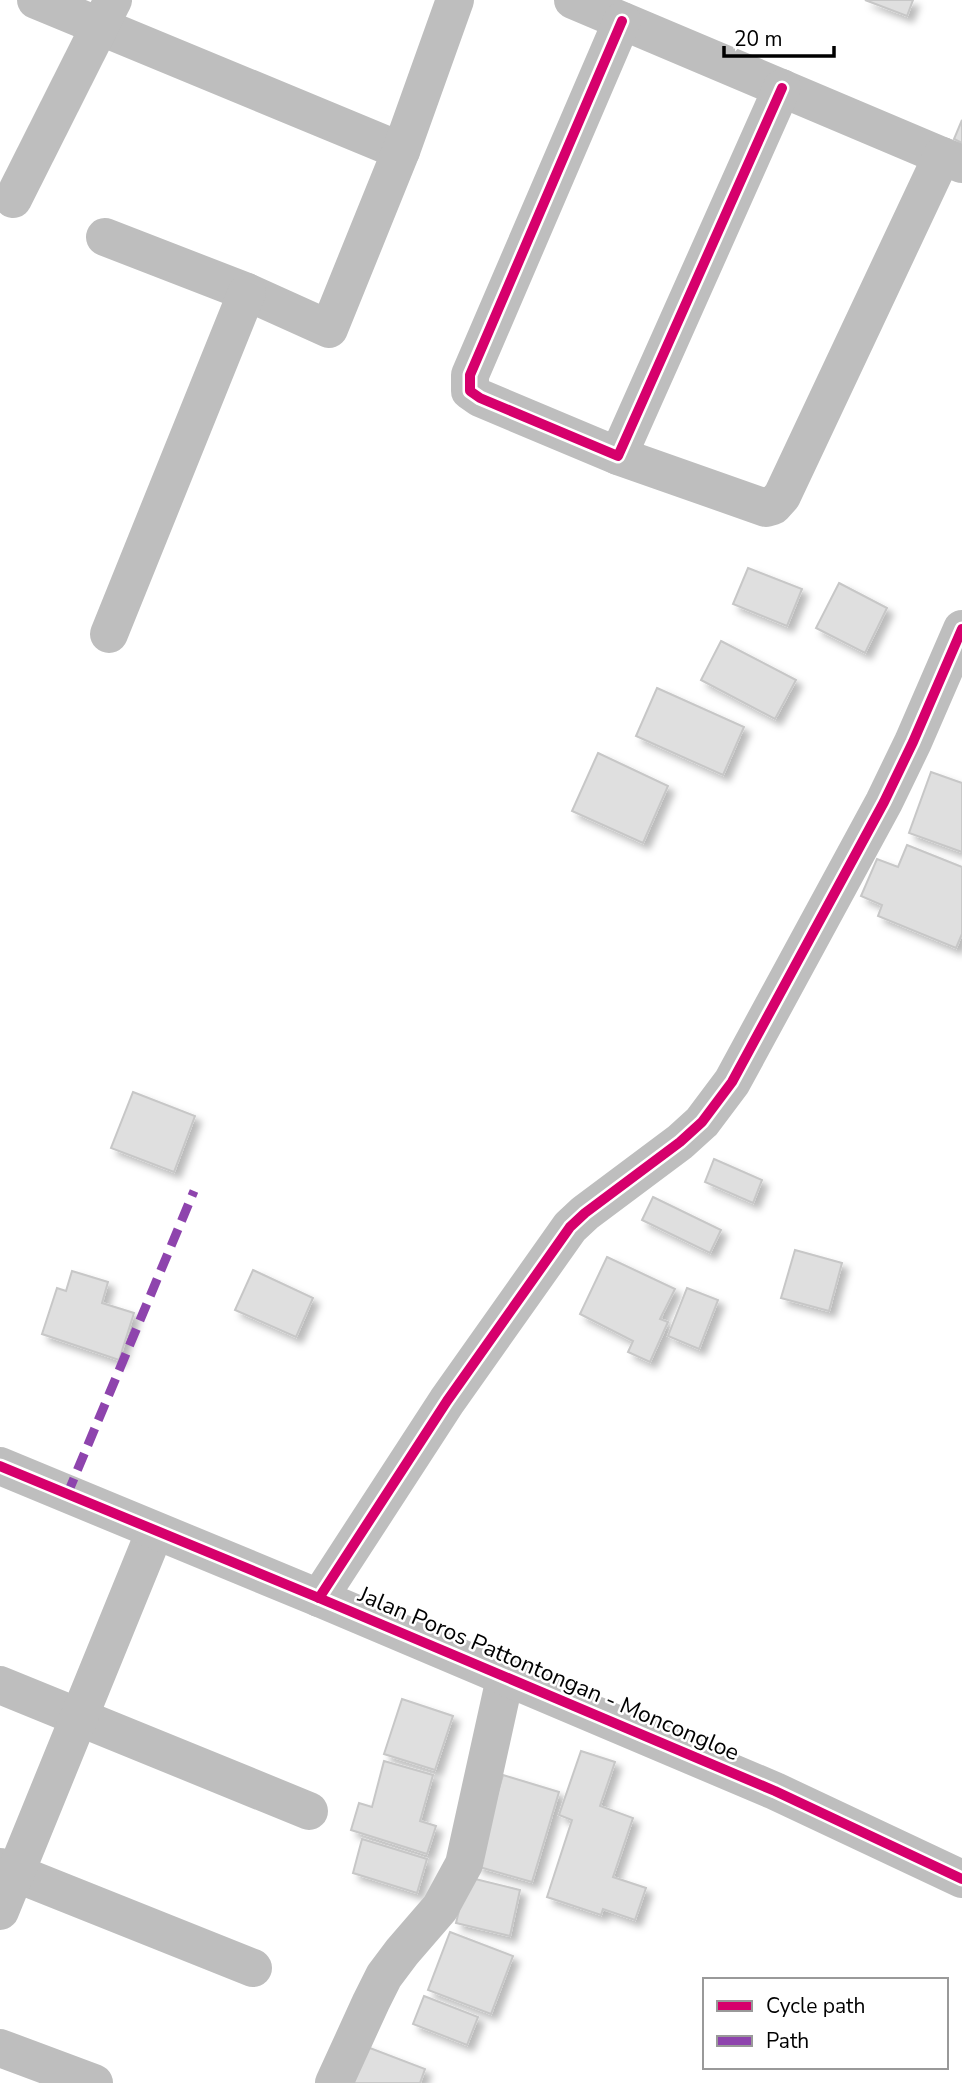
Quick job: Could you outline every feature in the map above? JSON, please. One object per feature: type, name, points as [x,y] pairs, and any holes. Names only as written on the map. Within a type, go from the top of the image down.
[{"type":"street","points":[[36,0],[107,14],[401,151]]},
{"type":"street","points":[[105,237],[247,292],[329,328],[401,151],[455,0]]},
{"type":"street","points":[[573,0],[638,17],[782,88],[952,160],[782,496],[773,506],[766,508],[618,456],[480,398],[470,391],[470,375],[638,17]]},
{"type":"street","points":[[13,199],[107,14]]},
{"type":"street","points":[[618,456],[782,88]]},
{"type":"street","points":[[109,634],[247,292]]},
{"type":"street","points":[[319,1598],[447,1401],[570,1227],[584,1213],[687,1136],[702,1122],[732,1082],[884,802],[913,743],[962,629]]},
{"type":"street","name":"Jalan Poros Pattontongan - Moncongloe","points":[[0,1466],[775,1791],[962,1879]]},
{"type":"street","points":[[0,1911],[8,1870],[79,1716],[155,1531]]},
{"type":"street","points":[[334,2083],[384,1976],[440,1908],[464,1864],[505,1678]]},
{"type":"street","points":[[0,1685],[309,1811]]},
{"type":"street","points":[[8,1870],[253,1968]]},
{"type":"street","points":[[0,2048],[94,2083]]},
{"type":"building","points":[[865,0],[913,0],[907,16]]},
{"type":"building","points":[[962,120],[962,143],[954,139]]},
{"type":"building","points":[[748,568],[802,589],[787,626],[733,604]]},
{"type":"building","points":[[839,583],[887,608],[865,653],[816,628]]},
{"type":"building","points":[[721,641],[796,680],[775,719],[701,680]]},
{"type":"building","points":[[657,688],[744,727],[723,775],[636,736]]},
{"type":"building","points":[[598,753],[668,786],[643,843],[572,811]]},
{"type":"building","points":[[931,772],[962,783],[962,852],[909,833]]},
{"type":"building","points":[[907,845],[962,867],[962,934],[956,948],[878,916],[882,905],[861,896],[877,859],[898,867]]},
{"type":"building","points":[[133,1092],[195,1116],[174,1172],[111,1148]]},
{"type":"building","points":[[714,1159],[762,1180],[753,1203],[705,1182]]},
{"type":"building","points":[[653,1197],[721,1230],[710,1253],[642,1220]]},
{"type":"building","points":[[795,1250],[842,1263],[829,1311],[781,1298]]},
{"type":"building","points":[[607,1257],[675,1289],[660,1319],[668,1322],[650,1362],[628,1352],[633,1341],[580,1314]]},
{"type":"building","points":[[253,1270],[313,1298],[296,1337],[235,1310]]},
{"type":"building","points":[[72,1271],[108,1282],[102,1303],[134,1313],[119,1360],[42,1334],[57,1288],[66,1291]]},
{"type":"building","points":[[687,1288],[718,1300],[699,1349],[668,1336]]},
{"type":"building","points":[[402,1699],[453,1716],[435,1770],[384,1754]]},
{"type":"building","points":[[581,1751],[615,1762],[600,1806],[633,1818],[613,1877],[646,1888],[635,1920],[603,1909],[601,1915],[547,1897],[572,1820],[559,1815]]},
{"type":"building","points":[[384,1761],[433,1775],[420,1821],[436,1826],[427,1854],[351,1830],[359,1803],[372,1807]]},
{"type":"building","points":[[503,1775],[559,1792],[532,1882],[476,1866]]},
{"type":"building","points":[[362,1839],[427,1859],[417,1893],[353,1873]]},
{"type":"building","points":[[467,1877],[520,1890],[510,1936],[456,1923]]},
{"type":"building","points":[[450,1932],[513,1956],[491,2014],[428,1990]]},
{"type":"building","points":[[424,1996],[478,2017],[467,2045],[413,2024]]},
{"type":"building","points":[[362,2045],[425,2069],[420,2083],[347,2083]]},
{"type":"marked path","points":[[67,1495],[194,1191]]},
{"type":"cycle path","points":[[622,21],[470,375],[470,391],[480,398],[618,456],[782,88]]},
{"type":"cycle path","points":[[319,1598],[447,1401],[570,1227],[680,1142],[702,1122],[732,1082],[884,802],[962,629]]},
{"type":"cycle path","points":[[0,1466],[775,1791],[962,1879]]}]
